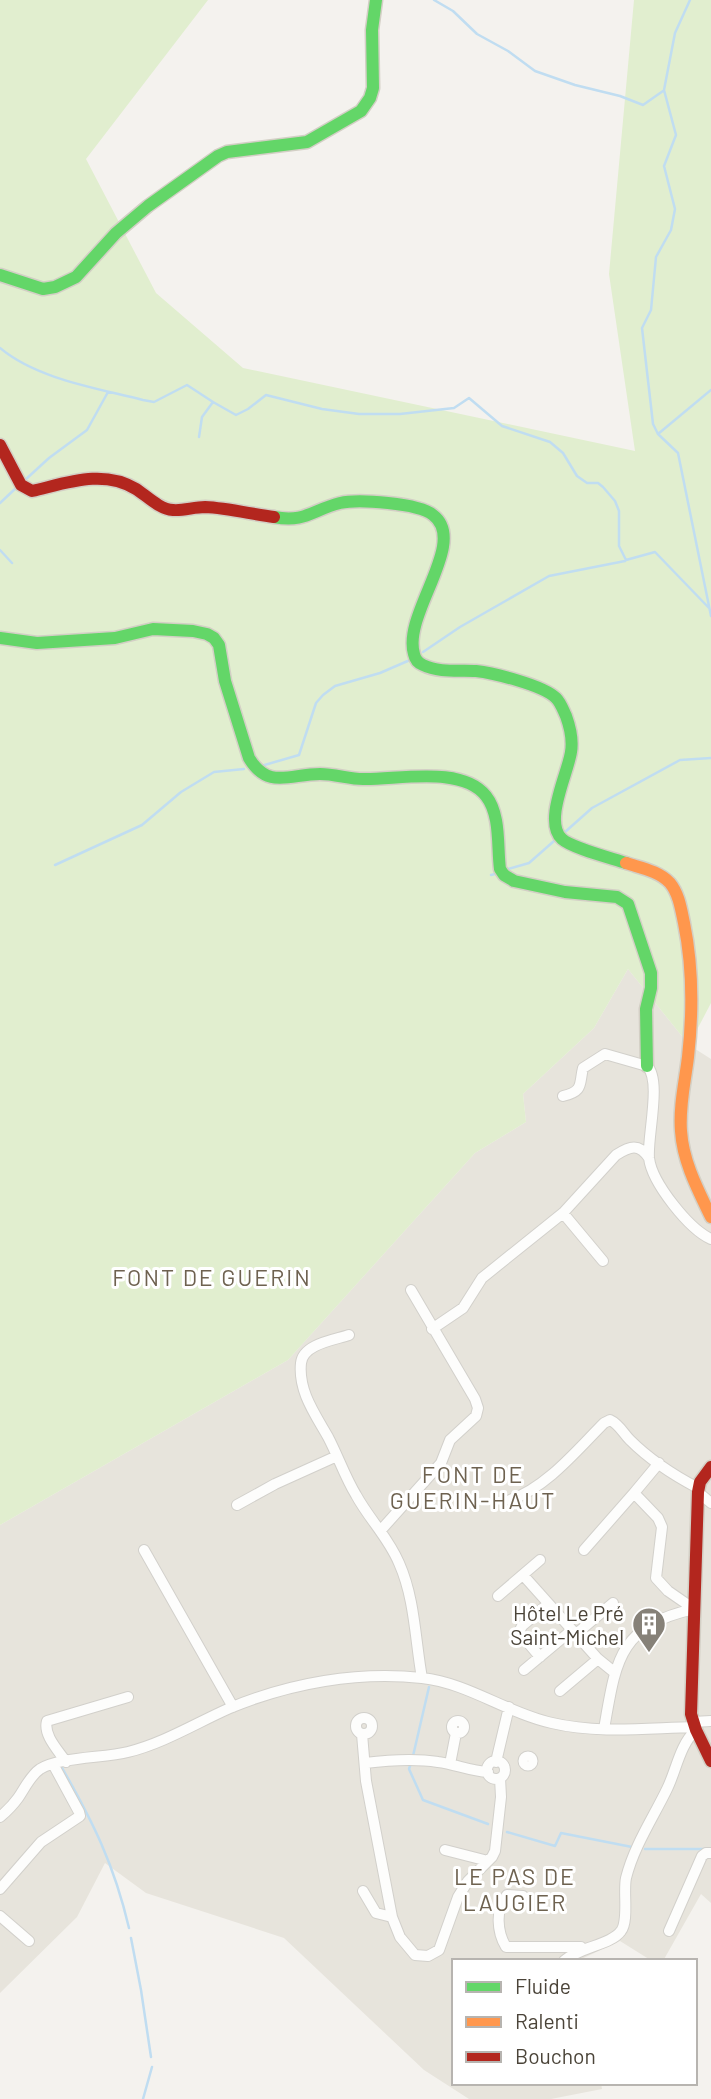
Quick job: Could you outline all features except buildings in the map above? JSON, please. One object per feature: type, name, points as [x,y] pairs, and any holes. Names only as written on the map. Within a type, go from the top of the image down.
[{"type":"street","points":[[0,275],[43,289],[67,282],[82,273],[116,233],[211,160],[227,152],[307,142],[361,111],[373,88],[372,30],[376,0]]},
{"type":"street","points":[[0,445],[21,485],[32,491],[89,478],[107,478],[125,483],[164,508],[173,510],[206,507],[290,520],[344,502],[359,502],[402,505],[433,514],[440,521],[445,547],[412,639],[417,661],[426,666],[483,672],[554,696],[564,712],[571,735],[571,751],[555,822],[560,837],[568,844],[663,876],[675,890],[691,964],[690,1035],[681,1132],[690,1168],[711,1217]]},
{"type":"street","points":[[0,638],[37,643],[115,638],[153,629],[206,634],[214,638],[219,645],[225,681],[249,758],[253,768],[260,774],[289,779],[321,774],[362,779],[429,778],[460,780],[474,786],[483,793],[489,804],[500,869],[508,878],[565,892],[617,897],[628,904],[651,972],[646,1010],[646,1066]]},
{"type":"street","points":[[563,1096],[580,1087],[583,1068],[601,1055],[609,1053],[646,1066],[652,1076],[649,1158]]},
{"type":"street","points":[[432,1329],[463,1308],[482,1278],[563,1213],[610,1160],[624,1149],[641,1148],[649,1158],[656,1177],[671,1202],[697,1230],[711,1239]]},
{"type":"street","points":[[563,1213],[603,1261]]},
{"type":"street","points":[[381,1530],[441,1463],[450,1440],[477,1413],[475,1399],[411,1290]]},
{"type":"street","points":[[349,1335],[311,1348],[304,1354],[301,1360],[306,1398],[355,1494],[390,1543],[408,1585],[422,1678]]},
{"type":"street","points":[[510,1500],[532,1490],[610,1420],[630,1440],[698,1490],[711,1503]]},
{"type":"street","points":[[237,1505],[275,1484],[337,1456]]},
{"type":"street","points":[[584,1550],[659,1463]]},
{"type":"street","points":[[711,1467],[698,1490],[686,1607],[694,1727],[711,1761]]},
{"type":"street","points":[[634,1493],[658,1518],[662,1527],[656,1578],[686,1607]]},
{"type":"street","points":[[144,1550],[233,1707]]},
{"type":"street","points":[[498,1596],[540,1560]]},
{"type":"street","points":[[523,1575],[598,1659],[614,1672]]},
{"type":"street","points":[[524,1670],[613,1603]]},
{"type":"street","points":[[540,1657],[519,1632],[522,1626],[548,1604]]},
{"type":"street","points":[[604,1729],[614,1672],[621,1656],[639,1632],[686,1607]]},
{"type":"street","points":[[560,1691],[598,1659]]},
{"type":"street","points":[[0,1817],[15,1803],[36,1772],[53,1764],[137,1750],[233,1707],[297,1687],[331,1680],[366,1676],[422,1678],[459,1687],[552,1723],[577,1727],[694,1727],[711,1721]]},
{"type":"street","points":[[66,1762],[46,1731],[47,1721],[128,1697]]},
{"type":"street","points":[[496,1762],[509,1707]]},
{"type":"street","points":[[567,1959],[587,1947],[613,1938],[623,1928],[625,1883],[630,1867],[694,1727]]},
{"type":"street","points":[[450,1764],[456,1733]]},
{"type":"street","points":[[362,1734],[369,1798],[393,1917],[400,1937],[412,1953],[422,1957],[433,1955],[442,1945],[453,1909],[463,1888],[494,1854],[496,1842],[501,1791],[502,1774],[503,1765],[496,1762],[490,1765],[488,1772],[492,1778],[502,1774],[518,1769],[525,1766]]},
{"type":"street","points":[[365,1763],[414,1760],[488,1772]]},
{"type":"street","points":[[0,1889],[41,1842],[79,1818],[79,1812],[53,1764]]},
{"type":"street","points":[[445,1850],[488,1861]]},
{"type":"street","points":[[669,1931],[702,1856],[711,1853]]},
{"type":"street","points":[[363,1891],[376,1913],[393,1917]]},
{"type":"street","points":[[523,1896],[507,1895],[503,1899],[498,1928],[506,1947],[587,1947]]},
{"type":"street","points":[[0,1916],[29,1941]]},
{"type":"shaded area","points":[[628,969],[689,1045],[711,1059],[711,1903],[701,1894],[664,1959],[649,1959],[620,1941],[581,1959],[452,1959],[452,2085],[601,2085],[602,2089],[551,2099],[469,2099],[424,2070],[284,1938],[146,1893],[105,1863],[77,1917],[0,1993],[0,1525],[288,1360],[475,1153],[526,1122],[523,1094],[594,1028]]},
{"type":"green space","points":[[0,0],[208,0],[86,159],[156,293],[243,368],[635,451],[609,274],[634,0],[711,0],[711,1003],[689,1045],[628,969],[594,1028],[523,1094],[526,1122],[475,1153],[288,1360],[0,1525]]},
{"type":"waterway","points":[[434,0],[453,11],[477,34],[508,51],[535,71],[643,105],[663,91]]},
{"type":"waterway","points":[[690,0],[675,33],[664,90],[676,135],[664,166],[675,209],[671,230],[656,257],[651,310],[642,328],[653,424],[658,434],[678,453],[711,616]]},
{"type":"waterway","points":[[0,348],[31,368],[49,375],[143,400],[154,402],[187,385],[236,415],[266,395],[322,409],[359,414],[400,414],[454,408],[469,398],[502,426],[550,442],[563,453],[577,476],[587,483],[598,483],[603,487],[615,501],[619,511],[619,546],[626,560],[655,552],[709,608]]},
{"type":"waterway","points":[[658,434],[711,390]]},
{"type":"waterway","points":[[25,480],[87,430],[108,392]]},
{"type":"waterway","points":[[199,437],[202,417],[213,402]]},
{"type":"waterway","points":[[0,503],[16,488]]},
{"type":"waterway","points":[[0,550],[12,563]]},
{"type":"waterway","points":[[423,652],[460,627],[549,576],[625,561]]},
{"type":"waterway","points":[[261,766],[299,755],[316,703],[335,686],[380,673],[410,660]]},
{"type":"waterway","points":[[565,832],[592,808],[680,760],[711,758]]},
{"type":"waterway","points":[[55,865],[142,825],[181,792],[214,772],[244,769]]},
{"type":"waterway","points":[[508,869],[529,863],[554,841]]},
{"type":"waterway","points":[[491,875],[495,874]]},
{"type":"waterway","points":[[413,1756],[429,1687]]},
{"type":"waterway","points":[[61,1766],[101,1844],[117,1884],[129,1928]]},
{"type":"waterway","points":[[410,1766],[423,1800],[488,1824]]},
{"type":"waterway","points":[[507,1832],[555,1846],[561,1833],[632,1847]]},
{"type":"waterway","points":[[645,1849],[708,1849]]},
{"type":"waterway","points":[[131,1938],[151,2057]]},
{"type":"waterway","points":[[143,2099],[152,2067]]},
{"type":"traffic: fast","points":[[0,275],[43,289],[55,287],[76,277],[116,233],[148,206],[218,156],[227,152],[307,142],[361,111],[373,88],[372,30],[376,0]]},
{"type":"traffic: fast","points":[[274,517],[301,517],[340,503],[360,502],[402,505],[433,515],[442,527],[444,542],[440,560],[417,619],[413,638],[416,659],[429,668],[476,671],[505,677],[529,684],[556,698],[566,716],[572,743],[558,797],[555,821],[557,831],[562,839],[574,846],[626,863]]},
{"type":"traffic: fast","points":[[0,638],[37,643],[115,638],[153,629],[207,634],[219,645],[225,681],[249,758],[264,774],[280,778],[320,774],[363,779],[446,777],[475,786],[486,796],[494,812],[500,869],[504,875],[514,881],[565,892],[617,897],[628,904],[651,973],[646,1009],[647,1066]]},
{"type":"traffic: slow","points":[[626,863],[650,870],[666,879],[676,892],[681,907],[691,973],[691,1023],[682,1103],[682,1142],[696,1186],[711,1217]]},
{"type":"traffic: jam","points":[[0,445],[21,485],[32,491],[85,480],[111,480],[136,489],[168,509],[201,507],[274,517]]},
{"type":"traffic: jam","points":[[711,1467],[700,1482],[698,1492],[691,1714],[711,1761]]},
{"type":"place","name":"Hôtel Le Pré Saint-Michel","points":[[649,1654]]},
{"type":"district","name":"FONT DE GUERIN","points":[[212,1277]]},
{"type":"district","name":"FONT DE GUERIN-HAUT","points":[[473,1487]]},
{"type":"district","name":"LE PAS DE LAUGIER","points":[[515,1889]]}]
